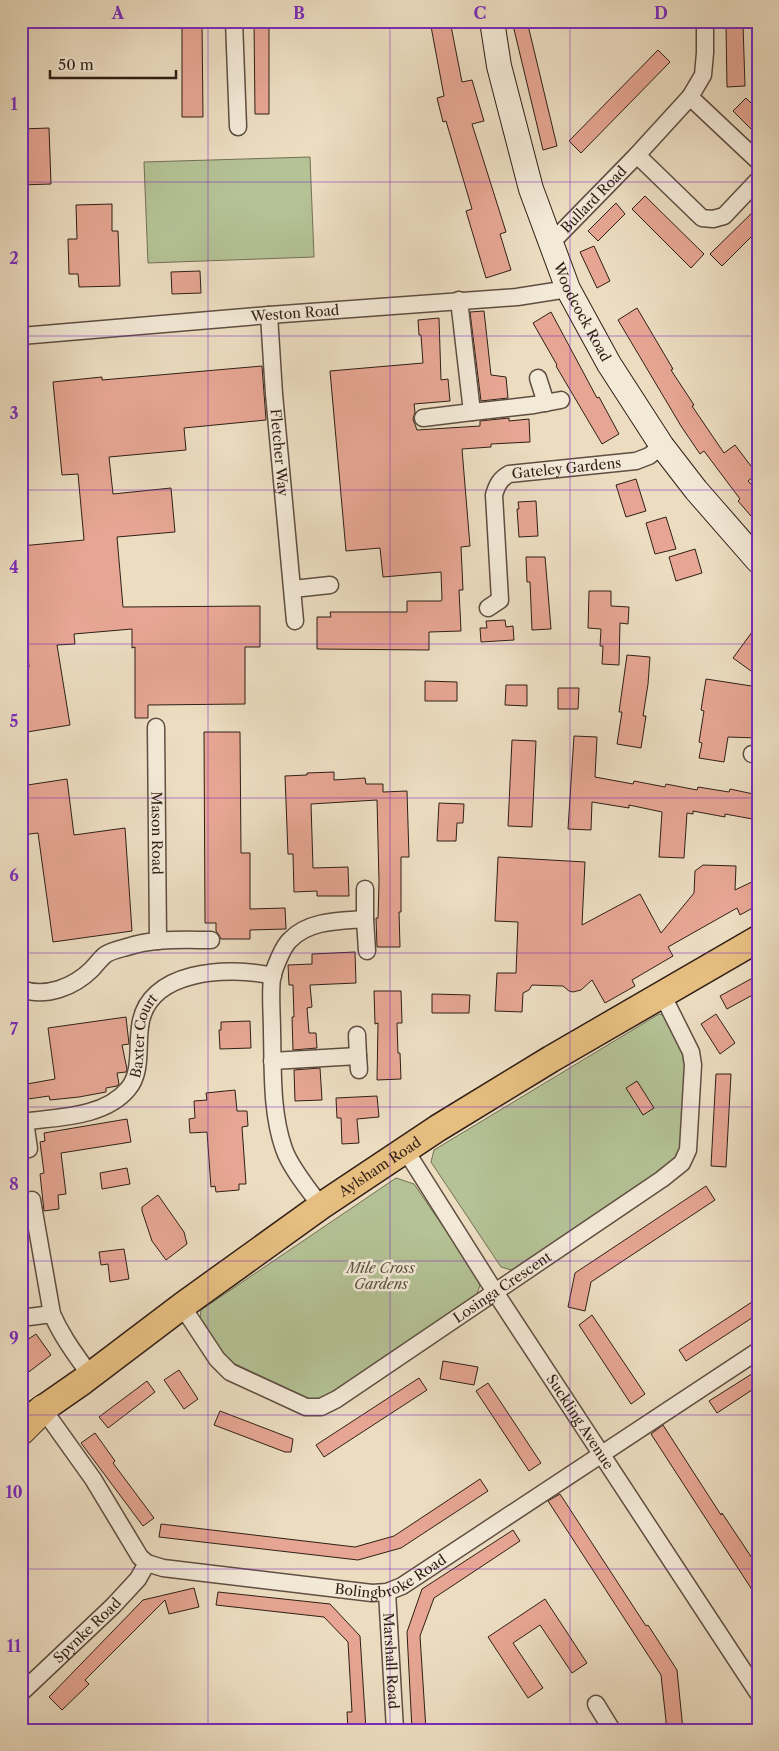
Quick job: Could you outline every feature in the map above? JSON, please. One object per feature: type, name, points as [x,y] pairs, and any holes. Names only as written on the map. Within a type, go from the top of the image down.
[{"type":"highway","points":[[21,1431],[32,1416]]},
{"type":"main road","name":"Aylsham Road","points":[[32,1416],[321,1206],[479,1102],[758,939]]},
{"type":"street","points":[[234,21],[238,126]]},
{"type":"street","name":"Woodcock Road","points":[[492,21],[499,66],[531,189],[568,289],[609,364],[662,446],[696,490],[758,561]]},
{"type":"street","name":"Bullard Road","points":[[550,243],[637,155],[690,97],[702,75],[705,53],[704,21]]},
{"type":"street","points":[[690,97],[758,161]]},
{"type":"street","name":"Bullard Road","points":[[637,155],[702,218],[713,219],[724,216],[758,180]]},
{"type":"street","name":"Weston Road","points":[[21,336],[459,300],[517,297],[568,289]]},
{"type":"street","points":[[459,300],[472,412]]},
{"type":"street","name":"Fletcher Way","points":[[269,315],[274,394],[295,621]]},
{"type":"street","points":[[423,418],[553,401],[538,378]]},
{"type":"street","name":"Gateley Gardens","points":[[500,605],[494,495],[502,478],[509,474],[636,461],[650,456],[662,446]]},
{"type":"street","points":[[293,589],[330,585]]},
{"type":"street","name":"Mason Road","points":[[156,727],[158,941]]},
{"type":"street","points":[[365,889],[367,951]]},
{"type":"street","points":[[321,1206],[284,1151],[276,1125],[272,1062],[272,976],[290,939],[308,928],[328,922],[365,920]]},
{"type":"street","points":[[21,989],[29,992],[52,991],[73,984],[91,970],[106,954],[129,946],[158,941],[211,940]]},
{"type":"street","name":"Baxter Court","points":[[29,1149],[23,1121],[91,1112],[110,1105],[129,1089],[137,1070],[140,1025],[146,1003],[164,987],[184,978],[231,970],[272,976]]},
{"type":"street","name":"Losinga Crescent","points":[[182,1306],[217,1359],[230,1372],[306,1407],[322,1407],[336,1399],[662,1179],[682,1163],[688,1150],[693,1065],[691,1052],[662,994]]},
{"type":"street","points":[[272,1062],[358,1063],[357,1035]]},
{"type":"street","name":"Suckling Avenue","points":[[406,1151],[495,1292],[758,1693]]},
{"type":"street","points":[[32,1200],[52,1314],[58,1329],[71,1350],[90,1375]]},
{"type":"street","points":[[21,1318],[52,1314]]},
{"type":"street","name":"Bolingbroke Road","points":[[147,1563],[163,1568],[372,1593],[387,1592],[402,1586],[758,1350]]},
{"type":"street","points":[[32,1416],[93,1479],[140,1557],[147,1563]]},
{"type":"street","name":"Spynke Road","points":[[21,1693],[113,1606],[138,1579],[147,1563]]},
{"type":"street","name":"Marshall Road","points":[[387,1592],[394,1730]]},
{"type":"street","points":[[596,1704],[612,1730]]},
{"type":"green space","points":[[310,157],[314,257],[148,263],[144,162]]},
{"type":"green space","points":[[659,1014],[668,1017],[687,1051],[683,1150],[673,1167],[515,1271],[501,1267],[431,1162],[434,1150]]},
{"type":"green space","name":"Mile Cross Gardens","points":[[396,1178],[414,1184],[481,1282],[475,1300],[332,1396],[312,1400],[229,1361],[200,1319],[201,1310]]},
{"type":"building","points":[[182,21],[202,21],[203,117],[182,117]]},
{"type":"building","points":[[254,21],[269,21],[269,114],[255,114]]},
{"type":"building","points":[[430,21],[450,21],[462,82],[472,80],[484,121],[472,124],[506,232],[500,234],[511,270],[486,278],[466,211],[472,209],[446,121],[443,122],[437,98],[444,96]]},
{"type":"building","points":[[512,21],[527,21],[557,146],[543,150]]},
{"type":"building","points":[[743,25],[745,86],[727,87],[726,26]]},
{"type":"building","points":[[658,50],[670,62],[581,153],[569,141]]},
{"type":"building","points":[[746,98],[758,110],[758,136],[733,111]]},
{"type":"building","points":[[49,128],[51,184],[21,185],[21,129]]},
{"type":"building","points":[[645,196],[704,254],[691,268],[632,209]]},
{"type":"building","points":[[616,203],[625,214],[598,241],[588,231]]},
{"type":"building","points":[[112,204],[112,231],[118,231],[120,286],[79,287],[78,274],[69,274],[68,239],[77,239],[76,205]]},
{"type":"building","points":[[758,207],[758,230],[722,266],[710,254]]},
{"type":"building","points":[[594,246],[610,281],[597,288],[580,252]]},
{"type":"building","points":[[200,271],[201,293],[172,294],[171,272]]},
{"type":"building","points":[[637,308],[673,369],[671,370],[694,405],[692,406],[724,453],[735,445],[757,474],[748,481],[758,492],[758,524],[738,501],[740,499],[704,451],[700,454],[681,426],[618,320]]},
{"type":"building","points":[[484,311],[491,375],[506,377],[508,398],[481,401],[470,312]]},
{"type":"building","points":[[551,312],[597,398],[599,397],[619,434],[602,444],[533,323]]},
{"type":"building","points":[[439,318],[441,380],[448,379],[450,401],[414,404],[415,412],[413,419],[417,430],[480,426],[480,421],[509,418],[509,421],[529,419],[530,442],[491,444],[491,447],[462,449],[470,546],[461,547],[463,590],[459,590],[461,631],[429,632],[429,650],[317,649],[317,617],[331,617],[330,612],[407,612],[407,601],[441,601],[442,599],[441,572],[383,577],[380,548],[346,551],[330,371],[423,363],[418,320]]},
{"type":"building","points":[[262,366],[266,420],[184,428],[186,450],[109,457],[113,494],[171,488],[175,532],[117,537],[123,607],[260,606],[260,647],[245,647],[245,704],[148,705],[148,718],[135,718],[135,647],[132,648],[132,629],[74,634],[75,644],[57,645],[70,725],[21,733],[21,668],[29,667],[21,585],[21,546],[84,540],[78,474],[62,475],[53,382],[102,377],[102,380]]},
{"type":"building","points":[[636,479],[646,511],[626,517],[616,485]]},
{"type":"building","points":[[536,501],[538,536],[519,537],[518,502]]},
{"type":"building","points":[[666,517],[676,549],[655,554],[646,523]]},
{"type":"building","points":[[695,549],[702,573],[676,581],[669,557]]},
{"type":"building","points":[[526,557],[545,557],[551,629],[532,630],[530,582],[527,582]]},
{"type":"building","points":[[589,591],[611,591],[611,606],[629,607],[628,624],[620,623],[619,665],[602,664],[603,646],[600,646],[601,629],[588,628]]},
{"type":"building","points":[[505,620],[506,627],[513,626],[514,640],[481,642],[480,628],[487,628],[486,621]]},
{"type":"building","points":[[758,624],[758,676],[733,658]]},
{"type":"building","points":[[627,655],[650,657],[643,716],[646,716],[641,748],[617,744],[622,712],[619,712]]},
{"type":"building","points":[[706,679],[758,687],[758,738],[728,737],[724,762],[699,758],[702,743],[699,742],[704,711],[701,710]]},
{"type":"building","points":[[425,681],[457,682],[457,701],[425,701]]},
{"type":"building","points":[[506,685],[527,685],[527,706],[505,705]]},
{"type":"building","points":[[558,688],[579,688],[578,709],[558,709]]},
{"type":"building","points":[[204,732],[240,732],[241,853],[250,853],[250,909],[285,908],[286,929],[250,930],[250,939],[221,939],[216,931],[216,923],[205,923]]},
{"type":"building","points":[[574,736],[597,737],[595,777],[633,784],[634,781],[665,787],[666,784],[697,790],[698,787],[729,792],[730,789],[758,795],[758,820],[725,814],[725,817],[693,811],[693,814],[687,813],[684,858],[659,857],[662,812],[629,805],[629,808],[592,802],[591,830],[568,829]]},
{"type":"building","points":[[512,740],[536,741],[532,827],[508,826]]},
{"type":"building","points":[[334,772],[334,780],[365,778],[366,784],[383,784],[383,792],[407,791],[409,857],[401,857],[400,947],[377,947],[376,918],[378,918],[379,882],[377,800],[311,804],[313,868],[348,867],[349,896],[317,896],[317,891],[294,892],[293,854],[288,854],[285,776]]},
{"type":"building","points":[[67,779],[74,835],[125,828],[132,931],[53,942],[38,833],[21,835],[21,786]]},
{"type":"building","points":[[439,803],[464,804],[463,823],[457,823],[456,841],[437,841]]},
{"type":"building","points":[[498,857],[585,862],[582,925],[640,894],[661,933],[694,893],[695,871],[703,865],[736,866],[735,890],[758,879],[758,905],[740,915],[737,908],[668,947],[673,956],[632,980],[635,986],[605,1003],[592,980],[581,990],[573,992],[563,986],[532,985],[529,990],[523,993],[522,1012],[495,1011],[497,973],[516,973],[518,922],[495,921]]},
{"type":"building","points":[[355,952],[356,983],[310,985],[312,1007],[307,1008],[309,1033],[316,1033],[317,1048],[293,1050],[293,985],[289,985],[288,965],[312,964],[312,954]]},
{"type":"building","points":[[758,975],[758,992],[727,1009],[720,996]]},
{"type":"building","points":[[374,991],[401,991],[402,1023],[397,1023],[401,1079],[377,1080],[378,1023],[375,1024]]},
{"type":"building","points":[[432,994],[470,995],[469,1013],[432,1013]]},
{"type":"building","points":[[716,1014],[735,1043],[720,1054],[701,1024]]},
{"type":"building","points":[[126,1017],[129,1044],[122,1045],[127,1069],[126,1072],[117,1073],[119,1084],[117,1086],[106,1088],[106,1092],[79,1097],[50,1100],[49,1096],[21,1100],[21,1085],[55,1079],[48,1028]]},
{"type":"building","points":[[250,1021],[251,1048],[220,1049],[219,1030],[221,1030],[221,1022]]},
{"type":"building","points":[[320,1068],[322,1100],[295,1101],[294,1070]]},
{"type":"building","points":[[716,1074],[731,1074],[726,1167],[711,1166]]},
{"type":"building","points":[[637,1081],[654,1108],[643,1115],[626,1088]]},
{"type":"building","points":[[235,1090],[237,1111],[247,1111],[248,1126],[242,1127],[246,1184],[239,1184],[239,1190],[216,1192],[215,1186],[211,1187],[207,1132],[190,1133],[189,1119],[195,1118],[194,1101],[207,1100],[206,1093]]},
{"type":"building","points":[[377,1096],[379,1117],[357,1119],[359,1143],[342,1144],[341,1118],[337,1118],[336,1098]]},
{"type":"building","points":[[127,1119],[131,1142],[61,1153],[66,1194],[58,1195],[59,1209],[44,1211],[40,1174],[44,1173],[40,1142],[45,1141],[44,1133]]},
{"type":"building","points":[[127,1168],[130,1184],[102,1189],[100,1173]]},
{"type":"building","points":[[706,1186],[715,1200],[591,1282],[585,1311],[568,1307],[575,1273]]},
{"type":"building","points":[[158,1195],[184,1232],[187,1244],[166,1260],[152,1241],[142,1211],[142,1207]]},
{"type":"building","points":[[124,1249],[129,1279],[110,1282],[108,1264],[101,1265],[99,1252]]},
{"type":"building","points":[[758,1298],[758,1314],[686,1361],[679,1350]]},
{"type":"building","points":[[592,1315],[645,1394],[631,1404],[579,1325]]},
{"type":"building","points":[[36,1334],[51,1355],[21,1378],[21,1344]]},
{"type":"building","points":[[443,1361],[478,1367],[474,1385],[440,1379]]},
{"type":"building","points":[[179,1370],[198,1399],[184,1409],[164,1380]]},
{"type":"building","points":[[758,1370],[758,1386],[717,1413],[709,1401]]},
{"type":"building","points":[[419,1378],[427,1390],[324,1457],[316,1445]]},
{"type":"building","points":[[147,1381],[155,1392],[108,1428],[99,1417]]},
{"type":"building","points":[[488,1383],[541,1463],[529,1471],[476,1391]]},
{"type":"building","points":[[220,1411],[293,1439],[291,1452],[285,1452],[214,1425]]},
{"type":"building","points":[[663,1425],[721,1515],[722,1513],[758,1567],[758,1599],[651,1434]]},
{"type":"building","points":[[95,1433],[115,1461],[113,1463],[154,1518],[143,1526],[81,1443]]},
{"type":"building","points":[[480,1479],[488,1491],[401,1548],[358,1560],[159,1537],[161,1524],[355,1547],[394,1536]]},
{"type":"building","points":[[560,1494],[677,1670],[683,1730],[667,1730],[661,1675],[548,1501]]},
{"type":"building","points":[[513,1530],[520,1541],[434,1598],[420,1636],[426,1730],[412,1730],[407,1632],[422,1589]]},
{"type":"building","points":[[194,1588],[199,1607],[169,1614],[165,1600],[85,1680],[89,1684],[62,1710],[49,1697],[143,1600]]},
{"type":"building","points":[[218,1592],[330,1604],[360,1636],[366,1730],[348,1730],[347,1712],[352,1712],[348,1642],[324,1617],[216,1605]]},
{"type":"building","points":[[545,1599],[587,1663],[572,1673],[540,1625],[513,1643],[543,1688],[528,1698],[488,1637]]}]
